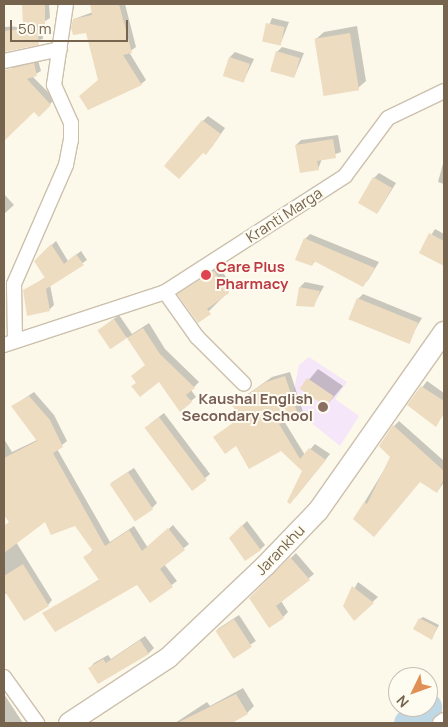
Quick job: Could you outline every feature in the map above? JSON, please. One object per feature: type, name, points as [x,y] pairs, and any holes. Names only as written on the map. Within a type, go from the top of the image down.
[{"type":"street","points":[[10,343],[14,284],[66,165],[71,140],[71,123],[54,85],[66,4]]},
{"type":"street","points":[[4,62],[60,49]]},
{"type":"street","name":"Kranti Marga","points":[[10,343],[164,292],[346,176],[388,118],[444,91]]},
{"type":"street","points":[[164,292],[197,337],[244,384]]},
{"type":"street","name":"Jarankhu","points":[[69,723],[168,658],[266,566],[318,511],[444,332]]},
{"type":"street","points":[[4,677],[37,723]]},
{"type":"street","points":[[440,723],[444,720]]},
{"type":"shaded area","name":"Kaushal English Secondary School","points":[[309,357],[347,382],[335,399],[359,416],[340,446],[304,417],[294,390],[299,365]]},
{"type":"building","points":[[22,4],[45,4],[45,24],[37,24],[39,45],[4,52],[4,31],[23,29]]},
{"type":"building","points":[[90,4],[119,4],[132,53],[123,55],[142,85],[88,110],[79,96],[98,80],[86,33],[73,35],[71,27],[73,19],[92,15]]},
{"type":"building","points":[[266,23],[285,27],[281,46],[262,42]]},
{"type":"building","points":[[350,33],[359,90],[324,96],[314,39]]},
{"type":"building","points":[[276,51],[300,58],[294,78],[270,71]]},
{"type":"building","points":[[229,57],[250,64],[244,83],[223,76]]},
{"type":"building","points":[[34,63],[37,76],[27,79],[51,105],[39,117],[34,112],[4,141],[4,70]]},
{"type":"building","points":[[202,120],[221,134],[206,155],[203,153],[179,179],[164,166]]},
{"type":"building","points":[[333,139],[336,158],[317,161],[319,170],[300,173],[295,145]]},
{"type":"building","points":[[373,177],[392,188],[377,214],[358,203]]},
{"type":"building","points":[[429,233],[444,241],[444,266],[419,253]]},
{"type":"building","points":[[304,238],[375,268],[363,287],[314,261],[312,266],[295,260]]},
{"type":"building","points":[[51,244],[64,264],[76,254],[84,265],[46,289],[50,311],[27,316],[23,290],[45,278],[34,261]]},
{"type":"building","points":[[214,271],[229,293],[207,309],[211,314],[198,323],[177,294]]},
{"type":"building","points":[[299,287],[320,291],[314,307],[296,306]]},
{"type":"building","points":[[357,298],[418,323],[410,344],[348,319]]},
{"type":"building","points":[[114,319],[127,338],[110,349],[97,330]]},
{"type":"building","points":[[143,328],[160,354],[195,388],[186,395],[192,402],[180,412],[159,382],[140,397],[131,386],[136,383],[131,376],[145,365],[127,338]]},
{"type":"building","points":[[285,376],[299,418],[279,424],[300,459],[309,448],[326,460],[290,504],[287,502],[302,471],[281,451],[249,469],[236,446],[225,454],[213,437],[240,418],[232,405],[266,382]]},
{"type":"building","points":[[307,378],[334,396],[326,407],[300,389]]},
{"type":"building","points":[[421,386],[444,401],[444,413],[436,427],[407,405]]},
{"type":"building","points":[[29,396],[50,420],[63,447],[53,453],[105,546],[129,530],[142,551],[168,528],[185,550],[160,569],[173,587],[150,603],[137,585],[55,632],[42,613],[99,580],[83,557],[93,551],[75,526],[51,535],[45,522],[4,553],[4,526],[9,522],[4,515],[4,458],[37,441],[11,406]]},
{"type":"building","points":[[159,417],[207,480],[192,491],[145,428]]},
{"type":"building","points":[[393,425],[444,471],[444,479],[437,493],[420,482],[374,537],[353,519],[364,502],[367,504],[390,457],[379,446]]},
{"type":"building","points":[[128,472],[153,509],[135,522],[110,484]]},
{"type":"building","points":[[242,525],[261,550],[245,561],[229,538]]},
{"type":"building","points":[[290,557],[310,580],[276,606],[284,618],[269,628],[249,598]]},
{"type":"building","points":[[23,564],[49,606],[24,621],[4,590],[4,576]]},
{"type":"building","points":[[352,586],[374,603],[354,621],[343,606]]},
{"type":"building","points":[[419,618],[437,627],[432,640],[413,629]]},
{"type":"building","points":[[234,619],[252,647],[234,659],[216,631]]},
{"type":"building","points":[[140,640],[149,654],[98,684],[88,668],[103,659],[106,663]]},
{"type":"building","points":[[236,694],[248,714],[232,723],[177,723]]},
{"type":"waterway","points":[[408,723],[415,717]]},
{"type":"place","name":"Care Plus Pharmacy","points":[[206,275]]},
{"type":"place","name":"Kaushal English Secondary School","points":[[323,407]]}]
